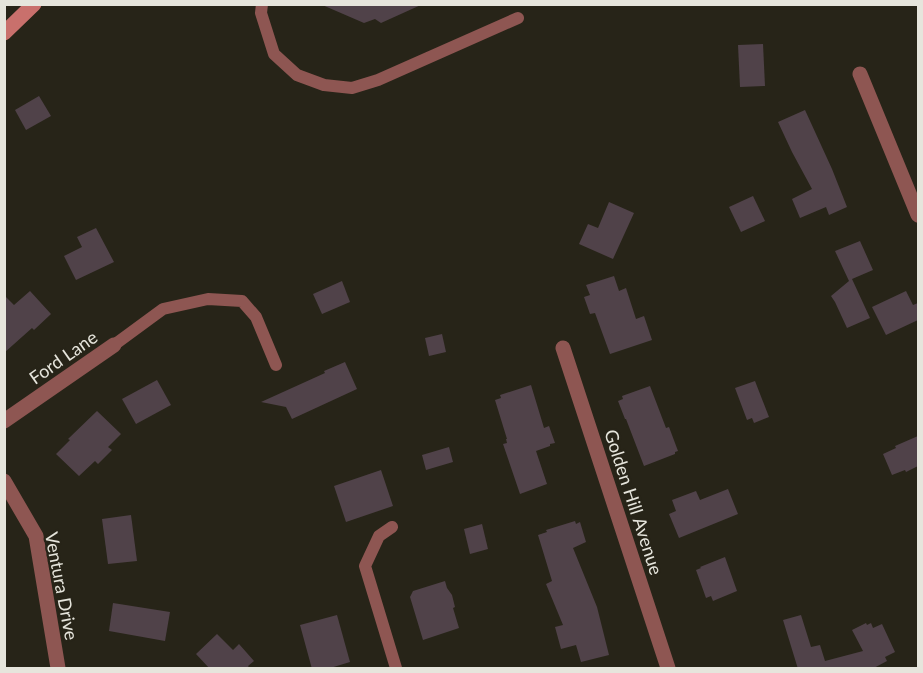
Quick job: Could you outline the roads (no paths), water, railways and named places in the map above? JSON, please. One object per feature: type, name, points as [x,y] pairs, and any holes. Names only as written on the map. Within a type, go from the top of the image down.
[{"type":"main road","points":[[4,33],[34,4]]},
{"type":"street","points":[[860,74],[918,215]]},
{"type":"street","name":"Ford Lane","points":[[4,421],[114,345]]},
{"type":"street","name":"Golden Hill Avenue","points":[[563,348],[668,669]]},
{"type":"street","name":"Ventura Drive","points":[[4,481],[36,536],[58,669]]},
{"type":"lane","points":[[262,4],[261,13],[273,54],[297,75],[324,85],[352,88],[378,80],[518,18]]},
{"type":"lane","points":[[114,345],[163,309],[208,299],[242,301],[256,316],[276,365]]},
{"type":"lane","points":[[392,527],[379,536],[365,566],[396,669]]}]
